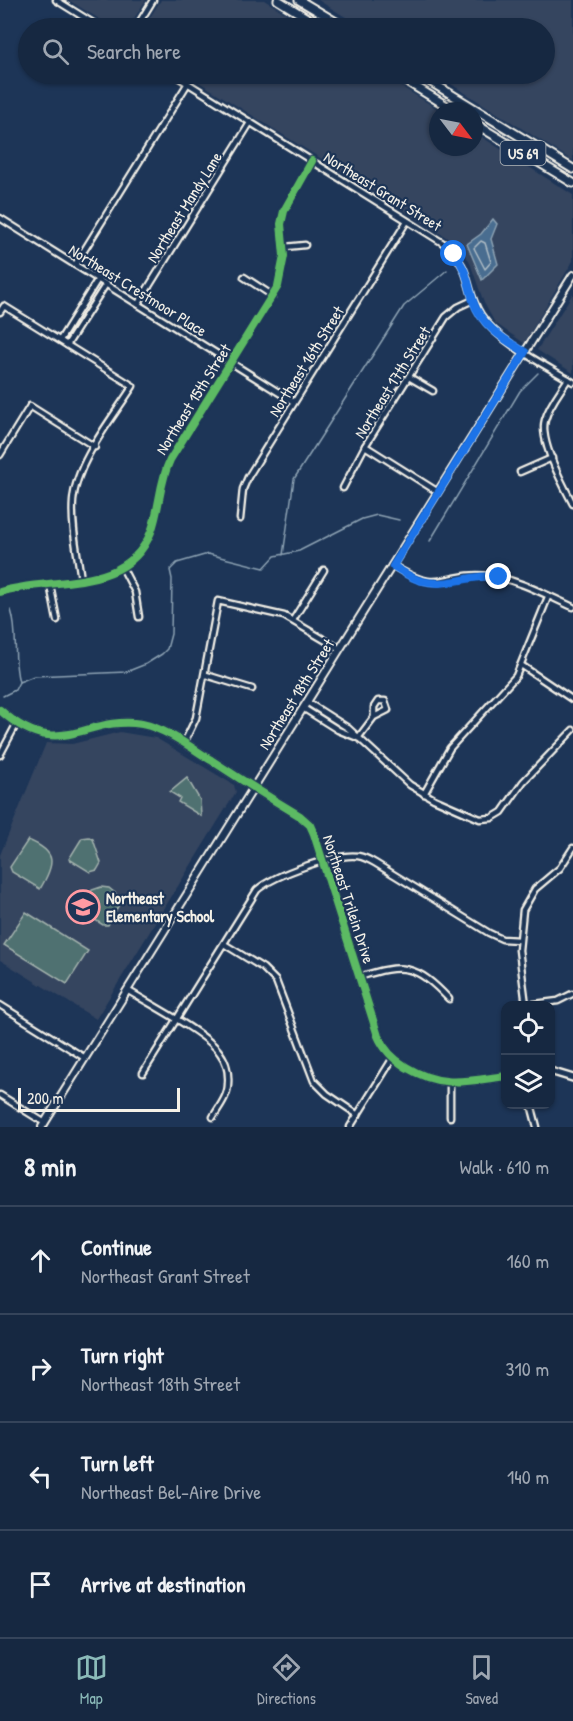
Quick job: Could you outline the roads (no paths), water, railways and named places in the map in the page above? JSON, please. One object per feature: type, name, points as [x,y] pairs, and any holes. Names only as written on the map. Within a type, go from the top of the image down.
[{"type":"main road","points":[[278,0],[307,18]]},
{"type":"main road","points":[[299,0],[329,18]]},
{"type":"main road","points":[[411,84],[440,102]]},
{"type":"main road","name":"US 69","points":[[434,84],[573,169]]},
{"type":"main road","name":"US 69","points":[[483,128],[573,183]]},
{"type":"main road","name":"Northeast 18th Street","points":[[43,1125],[573,275]]},
{"type":"street","points":[[56,0],[85,18]]},
{"type":"street","points":[[141,18],[153,0]]},
{"type":"street","points":[[75,265],[187,84]]},
{"type":"street","name":"Northeast Grant Street","points":[[190,84],[443,243],[466,272],[473,300],[493,331],[573,382]]},
{"type":"street","name":"Northeast Mandy Lane","points":[[138,304],[250,123]]},
{"type":"street","name":"Northeast 15th Street","points":[[0,592],[102,576],[122,567],[135,556],[146,541],[168,466],[273,296],[283,272],[284,211],[312,161]]},
{"type":"street","name":"Northeast Crestmoor Place","points":[[0,218],[294,402]]},
{"type":"street","name":"Northeast 16th Street","points":[[240,519],[243,489],[248,477],[407,221]]},
{"type":"street","points":[[285,247],[305,245]]},
{"type":"street","points":[[244,277],[273,296]]},
{"type":"street","points":[[60,340],[98,279]]},
{"type":"street","points":[[67,345],[106,284]]},
{"type":"street","name":"Northeast 17th Street","points":[[343,488],[365,446],[446,317],[458,307],[473,300]]},
{"type":"street","points":[[0,312],[4,306],[133,386],[82,468],[73,501],[81,580]]},
{"type":"street","points":[[409,377],[433,391]]},
{"type":"street","points":[[568,379],[545,420],[544,434],[573,504]]},
{"type":"street","points":[[0,455],[30,406],[95,447]]},
{"type":"street","points":[[365,446],[438,492]]},
{"type":"street","points":[[520,472],[552,458]]},
{"type":"street","points":[[393,566],[424,582],[439,583],[489,576],[573,607]]},
{"type":"street","points":[[122,567],[135,592],[139,617]]},
{"type":"street","points":[[293,620],[324,570]]},
{"type":"street","points":[[50,584],[57,620]]},
{"type":"street","points":[[424,794],[450,748],[505,691],[521,665],[548,597]]},
{"type":"street","points":[[184,743],[196,718],[206,675],[218,601],[275,612],[293,620],[340,649]]},
{"type":"street","points":[[521,665],[573,700]]},
{"type":"street","points":[[206,675],[252,689]]},
{"type":"street","points":[[307,702],[348,728],[405,781],[424,794],[480,819],[497,816],[523,782],[573,730]]},
{"type":"street","points":[[303,708],[338,730],[358,738]]},
{"type":"street","name":"Northeast Trilein Drive","points":[[0,710],[17,723],[56,736],[117,724],[142,724],[184,743],[310,825],[381,1043],[393,1058],[430,1080],[450,1083],[501,1077]]},
{"type":"street","points":[[358,738],[374,717]]},
{"type":"street","points":[[0,755],[17,723]]},
{"type":"street","points":[[526,1001],[519,940],[523,910],[530,894],[560,868],[573,848]]},
{"type":"street","points":[[143,1073],[257,890],[266,882],[348,856],[367,859],[489,933],[502,939],[519,940]]},
{"type":"street","points":[[224,944],[263,968],[276,981],[314,1081],[327,1094],[358,1114]]},
{"type":"street","points":[[359,977],[388,968],[402,967],[416,972],[449,999]]},
{"type":"street","points":[[127,990],[214,1046],[227,1070],[228,1085],[225,1096],[213,1118]]},
{"type":"street","points":[[555,1001],[572,994]]},
{"type":"street","points":[[0,1005],[85,1058]]},
{"type":"street","points":[[350,1127],[393,1058]]},
{"type":"street","points":[[555,1073],[573,1078]]},
{"type":"street","points":[[450,1083],[450,1117]]},
{"type":"street","points":[[0,1095],[43,1125]]},
{"type":"street","points":[[532,1109],[537,1127]]},
{"type":"water","points":[[493,219],[497,224],[491,239],[498,264],[482,280],[467,244],[481,234]]},
{"type":"waterway","points":[[283,555],[294,479],[404,306],[447,270]]},
{"type":"waterway","points":[[430,541],[520,391],[538,373]]},
{"type":"waterway","points":[[3,696],[15,690],[19,682],[34,676],[126,672],[162,654],[167,649],[171,634],[172,579],[170,570],[177,563],[208,554],[264,568],[275,556],[299,551],[362,519],[377,515],[399,520]]},
{"type":"waterway","points":[[11,610],[15,628],[19,682]]},
{"type":"place","name":"Northeast Elementary School","points":[[83,907]]}]
